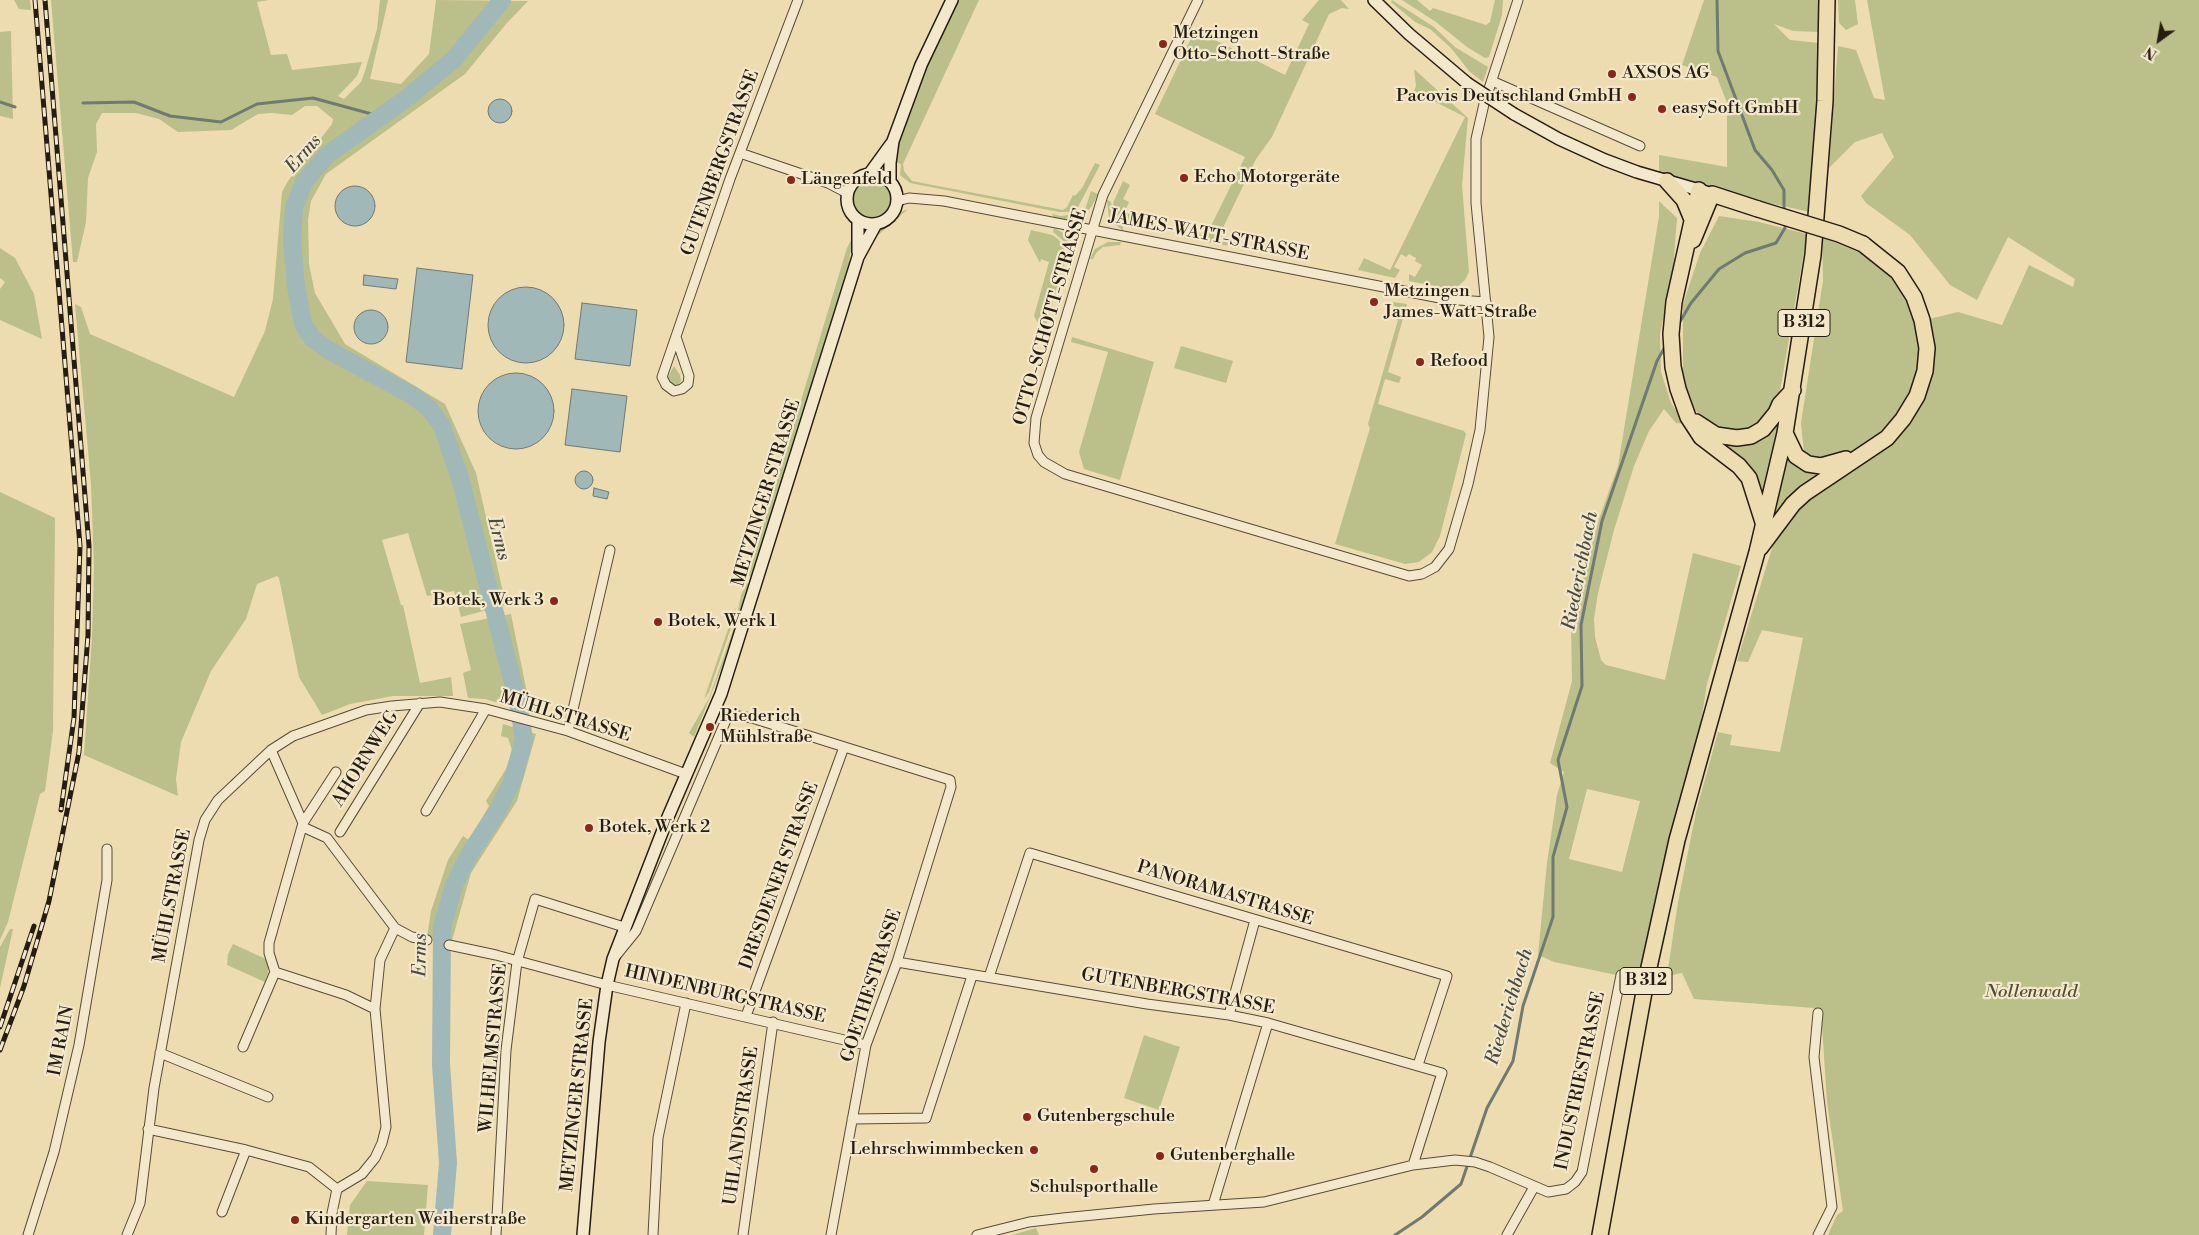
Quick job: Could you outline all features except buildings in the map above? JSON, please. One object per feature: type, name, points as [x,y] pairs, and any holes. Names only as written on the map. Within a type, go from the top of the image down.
[{"type":"highway","name":"B 312","points":[[1600,1235],[1646,982],[1674,850],[1757,552],[1785,433],[1793,390],[1813,255],[1825,101],[1827,0]]},
{"type":"highway","points":[[1667,181],[1684,200],[1692,217]]},
{"type":"highway","points":[[1705,192],[1839,234],[1863,244],[1898,272],[1914,296],[1922,320],[1927,348],[1925,371],[1917,396],[1903,420],[1887,438],[1805,493],[1783,515],[1757,552]]},
{"type":"highway","points":[[1686,254],[1692,217],[1705,192]]},
{"type":"highway","points":[[1705,192],[1674,302],[1671,334],[1673,367],[1678,389],[1688,417],[1701,437],[1739,466],[1749,478],[1764,523]]},
{"type":"highway","points":[[1688,417],[1716,435],[1737,438],[1751,436],[1762,429],[1793,390]]},
{"type":"highway","points":[[1785,433],[1796,456],[1808,464],[1821,466],[1835,463],[1871,449]]},
{"type":"street","name":"GUTENBERGSTRASSE","points":[[676,337],[689,376],[688,384],[682,389],[674,391],[666,385],[662,376],[740,153],[798,0]]},
{"type":"street","points":[[890,180],[893,141],[921,65],[952,0]]},
{"type":"street","name":"OTTO-SCHOTT-STRASSE","points":[[1198,0],[1103,195],[1036,418],[1034,443],[1038,455],[1044,462],[1064,474],[1409,576],[1422,574],[1435,567],[1449,549],[1468,484],[1480,430],[1489,337],[1486,302]]},
{"type":"street","points":[[1374,0],[1409,34],[1467,83],[1514,114],[1559,139],[1605,160],[1705,192]]},
{"type":"street","points":[[1486,302],[1476,203],[1475,157],[1479,122],[1518,0]]},
{"type":"street","points":[[1492,81],[1640,146]]},
{"type":"street","points":[[870,173],[893,141]]},
{"type":"street","points":[[740,153],[828,183],[847,193]]},
{"type":"street","points":[[870,173],[881,174],[890,180],[896,190],[898,201],[891,216],[876,224],[867,224],[858,220],[850,212],[847,203],[847,193],[852,183],[860,176],[870,173]]},
{"type":"street","name":"JAMES-WATT-STRASSE","points":[[898,201],[911,198],[944,201],[1445,299],[1486,302]]},
{"type":"street","name":"METZINGER STRASSE","points":[[858,220],[858,256]]},
{"type":"street","name":"METZINGER STRASSE","points":[[583,1235],[593,1102],[607,985],[613,959],[624,927],[724,685],[858,256],[876,224]]},
{"type":"street","points":[[568,731],[610,550]]},
{"type":"street","name":"MÜHLSTRASSE","points":[[127,1235],[140,1203],[148,1129],[160,1053],[198,840],[205,820],[218,800],[271,750],[293,736],[366,710],[420,702],[460,704],[568,731],[686,774]]},
{"type":"street","name":"AHORNWEG","points":[[340,832],[420,702]]},
{"type":"street","points":[[426,811],[486,709]]},
{"type":"street","name":"METZINGER STRASSE","points":[[613,959],[636,931],[726,720],[731,715],[752,718],[844,747]]},
{"type":"street","name":"GOETHESTRASSE","points":[[831,1235],[866,1045],[897,962],[952,787],[950,780],[844,747]]},
{"type":"street","name":"DRESDENER STRASSE","points":[[746,1016],[844,747]]},
{"type":"street","points":[[271,750],[303,825],[327,838],[395,928],[412,937],[428,940]]},
{"type":"street","points":[[243,1047],[275,972],[269,952],[269,943],[303,825],[336,772]]},
{"type":"street","name":"IM RAIN","points":[[28,1235],[54,1152],[78,1046],[106,880],[107,849]]},
{"type":"street","name":"PANORAMASTRASSE","points":[[989,977],[1030,853],[1447,976],[1418,1066]]},
{"type":"street","name":"WILHELMSTRASSE","points":[[496,1235],[506,1050],[517,962],[535,899],[624,927]]},
{"type":"street","points":[[1229,1015],[1255,920]]},
{"type":"street","points":[[331,1235],[332,1214],[337,1189],[362,1174],[375,1158],[382,1143],[386,1127],[375,1009],[380,960],[395,928]]},
{"type":"street","name":"WILHELMSTRASSE","points":[[449,945],[496,955],[517,962]]},
{"type":"street","name":"HINDENBURGSTRASSE","points":[[517,962],[607,985],[866,1045]]},
{"type":"street","name":"GUTENBERGSTRASSE","points":[[897,962],[1147,1004],[1229,1015],[1268,1023],[1442,1072],[1413,1165]]},
{"type":"street","points":[[275,972],[346,995],[375,1009]]},
{"type":"street","name":"INDUSTRIESTRASSE","points":[[1507,1235],[1534,1187],[1548,1192],[1558,1192],[1576,1182],[1582,1172],[1621,975]]},
{"type":"street","points":[[852,1119],[926,1118],[972,976]]},
{"type":"street","points":[[653,1235],[658,1138],[686,1003]]},
{"type":"street","points":[[1818,1013],[1814,1057],[1832,1207],[1818,1235]]},
{"type":"street","name":"UHLANDSTRASSE","points":[[743,1235],[773,1022]]},
{"type":"street","points":[[1214,1205],[1268,1023]]},
{"type":"street","points":[[160,1053],[268,1097]]},
{"type":"street","points":[[148,1129],[246,1150],[310,1167],[337,1189]]},
{"type":"street","points":[[222,1212],[246,1150]]},
{"type":"street","points":[[977,1235],[1029,1222],[1154,1209],[1264,1202],[1413,1165],[1463,1161],[1475,1162],[1534,1187]]},
{"type":"green space","points":[[14,0],[30,0],[31,10],[19,9]]},
{"type":"green space","points":[[51,0],[269,0],[257,2],[271,55],[287,54],[292,70],[362,62],[357,76],[338,96],[344,99],[361,82],[365,71],[377,29],[380,0],[388,0],[370,79],[401,84],[429,54],[436,0],[528,1],[506,24],[465,74],[326,174],[311,201],[308,220],[309,264],[315,293],[345,344],[445,404],[476,473],[506,605],[461,617],[454,591],[427,596],[408,533],[382,540],[401,605],[403,605],[420,683],[451,677],[453,696],[393,696],[350,704],[322,715],[299,677],[279,578],[277,576],[257,584],[246,619],[211,671],[181,742],[176,779],[178,796],[84,755],[92,636],[94,566],[91,484],[75,304],[81,307],[90,334],[234,397],[265,331],[273,299],[282,192],[288,181],[332,124],[333,119],[317,106],[305,106],[292,115],[258,114],[231,130],[178,132],[159,119],[136,113],[102,113],[96,124],[97,152],[88,178],[86,222],[77,262],[73,262]]},
{"type":"green space","points":[[958,0],[979,0],[903,164],[904,171],[912,181],[1063,210],[1067,207],[1073,195],[1075,196],[1082,188],[1095,163],[1100,165],[1077,209],[1069,212],[1059,212],[910,183],[900,175],[901,164],[895,162],[901,130],[922,73]]},
{"type":"green space","points":[[1319,0],[1341,0],[1349,9],[1342,8],[1329,14],[1272,137],[1256,159],[1220,234],[1236,242],[1236,247],[1184,238],[1183,233],[1196,236],[1198,234],[1202,235],[1204,230],[1208,232],[1245,157],[1155,114],[1195,30],[1285,75],[1309,24],[1302,20]]},
{"type":"green space","points":[[1392,0],[1434,27],[1455,47],[1488,67],[1483,82],[1469,71],[1451,48],[1430,29],[1415,22],[1391,2]]},
{"type":"green space","points":[[1402,0],[1417,0],[1430,11],[1433,8],[1486,25],[1490,22],[1495,0],[1503,0],[1502,15],[1489,57],[1485,58],[1467,47],[1436,22]]},
{"type":"green space","points":[[1704,0],[1819,0],[1818,32],[1793,31],[1774,24],[1790,40],[1819,43],[1816,135],[1810,212],[1728,194],[1659,172],[1659,155],[1727,167],[1727,103],[1717,77],[1682,65]]},
{"type":"green space","points":[[1838,0],[1855,0],[1858,24],[1846,30],[1839,23]]},
{"type":"green space","name":"Nollenwald","points":[[1867,0],[2199,0],[2199,1235],[1828,1235],[1837,1215],[1843,1211],[1827,1102],[1822,1025],[1814,1008],[1694,999],[1682,973],[1667,976],[1678,902],[1696,812],[1718,732],[1732,735],[1730,745],[1780,752],[1803,638],[1762,630],[1748,662],[1737,661],[1777,532],[1820,486],[1857,468],[1892,442],[1908,424],[1929,319],[1958,312],[2002,325],[2029,265],[2073,287],[2075,279],[2008,237],[1977,300],[1950,285],[1910,235],[1866,203],[1861,196],[1894,157],[1882,133],[1855,142],[1829,168],[1838,46],[1856,50],[1874,98],[1885,100]]},
{"type":"green space","points":[[11,31],[13,119],[0,116],[0,32]]},
{"type":"green space","points":[[1414,69],[1468,118],[1462,185],[1469,272],[1465,280],[1458,286],[1449,289],[1409,281],[1409,274],[1415,277],[1422,265],[1409,254],[1406,257],[1401,254],[1394,267],[1400,270],[1395,278],[1358,270],[1364,258],[1390,270],[1465,117],[1420,94],[1415,103],[1410,100],[1416,86]]},
{"type":"green space","points":[[872,180],[879,181],[885,186],[890,192],[890,206],[885,212],[879,217],[872,218],[865,217],[859,212],[854,206],[853,199],[854,192],[859,186],[865,181]]},
{"type":"green space","points":[[1123,181],[1130,185],[1123,199],[1129,202],[1125,211],[1134,217],[1130,225],[1143,227],[1145,222],[1154,224],[1152,231],[1129,226],[1117,217],[1113,203]]},
{"type":"green space","points":[[1091,191],[1098,194],[1092,206],[1083,216]]},
{"type":"green space","points":[[1107,200],[1111,202],[1113,217],[1123,227],[1123,231],[1109,218]]},
{"type":"green space","points":[[1659,201],[1677,218],[1673,270],[1660,334],[1661,372],[1671,403],[1685,424],[1676,423],[1664,409],[1649,431],[1634,466],[1614,530],[1598,593],[1594,619],[1595,637],[1601,660],[1606,665],[1665,680],[1693,553],[1741,566],[1707,684],[1700,728],[1641,966],[1631,978],[1554,962],[1538,955],[1547,863],[1557,795],[1564,772],[1550,763],[1572,681],[1571,623],[1599,519],[1618,466],[1659,216]],"holes":[[[1587,789],[1640,801],[1622,872],[1569,859]]]},
{"type":"green space","points":[[908,209],[877,236],[875,235],[880,228],[889,224],[901,212]]},
{"type":"green space","points":[[1052,214],[1061,216],[1075,214],[1078,215],[1078,218],[1068,220],[1054,218]]},
{"type":"green space","points":[[1719,216],[1759,222],[1807,234],[1779,397],[1760,426],[1735,435],[1707,426],[1687,399],[1681,375],[1683,366],[1683,304],[1700,253]]},
{"type":"green space","points":[[1054,228],[1069,236],[1071,239],[1070,243],[1067,244],[1053,232]]},
{"type":"green space","points":[[1031,230],[1052,235],[1059,240],[1066,258],[1045,329],[1041,328],[1034,316],[1049,262],[1041,259],[1040,263],[1028,240]]},
{"type":"green space","points":[[853,236],[847,275],[753,577],[748,576],[847,248]]},
{"type":"green space","points":[[1822,237],[1865,255],[1894,277],[1908,300],[1917,322],[1920,346],[1919,369],[1912,393],[1899,416],[1883,434],[1865,446],[1822,460],[1813,459],[1804,453],[1801,423],[1823,281]]},
{"type":"green space","points":[[1108,242],[1121,242],[1120,245],[1103,247],[1096,253],[1093,259],[1090,259],[1095,249]]},
{"type":"green space","points":[[0,248],[15,258],[34,294],[42,339],[0,320],[0,289],[5,282],[0,278]]},
{"type":"green space","points":[[1393,302],[1407,304],[1388,372],[1401,377],[1399,383],[1385,379],[1378,404],[1464,431],[1466,434],[1440,536],[1432,552],[1419,562],[1405,564],[1335,544],[1370,428],[1368,424],[1398,320],[1394,318],[1397,307],[1392,305]]},
{"type":"green space","points":[[1072,337],[1154,362],[1120,480],[1084,469],[1079,452],[1108,352],[1071,342]]},
{"type":"green space","points":[[1181,346],[1233,361],[1226,383],[1174,368]]},
{"type":"green space","points":[[674,366],[680,375],[681,381],[678,386],[674,387],[671,386],[667,378]]},
{"type":"green space","points":[[1780,416],[1764,496],[1760,495],[1714,439],[1723,441]]},
{"type":"green space","points":[[1788,455],[1798,466],[1813,472],[1833,470],[1773,522]]},
{"type":"green space","points":[[0,492],[55,518],[53,731],[45,791],[40,794],[8,922],[0,940]]},
{"type":"green space","points":[[747,583],[750,586],[738,627],[694,737],[689,733],[709,698],[735,625],[741,595]]},
{"type":"green space","points":[[736,606],[732,625],[709,692],[704,699]]},
{"type":"green space","points":[[511,614],[526,688],[539,715],[485,699],[468,698],[463,673],[471,670],[460,624]]},
{"type":"green space","points":[[503,724],[536,734],[517,801],[471,873],[451,944],[427,937],[431,911],[448,860],[463,836],[469,840],[489,806],[486,801],[514,756],[508,738],[501,736]]},
{"type":"green space","points":[[10,929],[13,929],[0,988],[0,947]]},
{"type":"green space","points":[[233,944],[268,960],[268,973],[265,982],[227,965],[228,954]]},
{"type":"green space","points":[[1144,1035],[1180,1047],[1159,1110],[1124,1098]]},
{"type":"green space","points":[[367,1181],[428,1185],[424,1235],[347,1235],[350,1205]]},
{"type":"green space","points":[[1036,1228],[1039,1235],[1012,1235]]},
{"type":"water","points":[[500,99],[505,100],[511,106],[511,116],[505,122],[500,123],[495,122],[489,116],[488,111],[489,106],[495,100]]},
{"type":"water","points":[[359,186],[366,189],[372,195],[375,206],[374,214],[366,223],[359,226],[351,226],[344,223],[336,214],[335,202],[338,195],[347,187]]},
{"type":"water","points":[[417,268],[473,275],[462,369],[406,362]]},
{"type":"water","points":[[364,275],[398,279],[396,289],[363,285]]},
{"type":"water","points":[[519,287],[533,287],[547,293],[558,304],[564,318],[561,340],[553,352],[533,363],[519,363],[505,357],[494,346],[488,332],[488,318],[494,304],[505,293]]},
{"type":"water","points":[[582,303],[637,310],[630,366],[575,359]]},
{"type":"water","points":[[371,310],[378,311],[383,315],[387,320],[387,334],[383,339],[378,343],[371,344],[364,343],[359,339],[355,334],[354,327],[355,320],[359,315],[364,311]]},
{"type":"water","points":[[509,373],[523,373],[537,379],[548,390],[554,404],[551,426],[543,438],[523,449],[509,449],[495,443],[484,432],[478,418],[478,404],[484,390],[495,379]]},
{"type":"water","points":[[572,389],[627,396],[620,452],[565,445]]},
{"type":"water","points":[[584,471],[590,474],[593,480],[590,486],[584,489],[578,486],[575,480],[578,474]]},
{"type":"water","points":[[594,488],[609,492],[607,499],[593,496]]},
{"type":"waterway","name":"Erms","points":[[442,1235],[448,1163],[441,1065],[442,927],[454,885],[470,853],[497,812],[512,782],[524,739],[518,702],[460,478],[442,426],[429,408],[412,395],[330,351],[313,339],[303,324],[296,286],[292,241],[294,208],[304,182],[327,155],[407,98],[454,59],[502,0]]},
{"type":"waterway","name":"Riederichbach","points":[[1717,0],[1718,51],[1755,150],[1772,170],[1784,190],[1784,213]]},
{"type":"waterway","points":[[83,103],[134,102],[170,116],[221,122],[257,104],[313,98],[379,116]]},
{"type":"waterway","points":[[0,102],[15,107]]},
{"type":"waterway","name":"Riederichbach","points":[[1678,325],[1691,303],[1719,269],[1745,253],[1776,243],[1785,228],[1785,222]]},
{"type":"waterway","name":"Riederichbach","points":[[1395,1235],[1422,1217],[1461,1184],[1487,1108],[1513,1061],[1523,1006],[1553,917],[1553,857],[1567,807],[1558,760],[1582,686],[1581,625],[1602,521],[1657,361],[1666,345]]},
{"type":"railway","points":[[35,0],[80,546],[74,718],[61,810]]},
{"type":"railway","points":[[0,1050],[24,986],[49,901],[79,752],[88,635],[89,546],[45,0]]},
{"type":"railway","points":[[0,1027],[34,926]]},
{"type":"place","name":"Metzingen Otto-Schott-Straße","points":[[1163,44]]},
{"type":"place","name":"AXSOS AG","points":[[1612,74]]},
{"type":"place","name":"Pacovis Deutschland GmbH","points":[[1632,97]]},
{"type":"place","name":"easySoft GmbH","points":[[1662,109]]},
{"type":"place","name":"Echo Motorgeräte","points":[[1184,178]]},
{"type":"place","name":"Längenfeld","points":[[791,180]]},
{"type":"place","name":"Metzingen James-Watt-Straße","points":[[1374,302]]},
{"type":"place","name":"Refood","points":[[1420,362]]},
{"type":"place","name":"Botek, Werk 3","points":[[554,601]]},
{"type":"place","name":"Botek, Werk 1","points":[[658,622]]},
{"type":"place","name":"Riederich Mühlstraße","points":[[710,727]]},
{"type":"place","name":"Botek, Werk 2","points":[[589,828]]},
{"type":"place","name":"Gutenbergschule","points":[[1027,1117]]},
{"type":"place","name":"Lehrschwimmbecken","points":[[1034,1150]]},
{"type":"place","name":"Gutenberghalle","points":[[1160,1156]]},
{"type":"place","name":"Schulsporthalle","points":[[1094,1169]]},
{"type":"place","name":"Kindergarten Weiherstraße","points":[[295,1220]]}]
